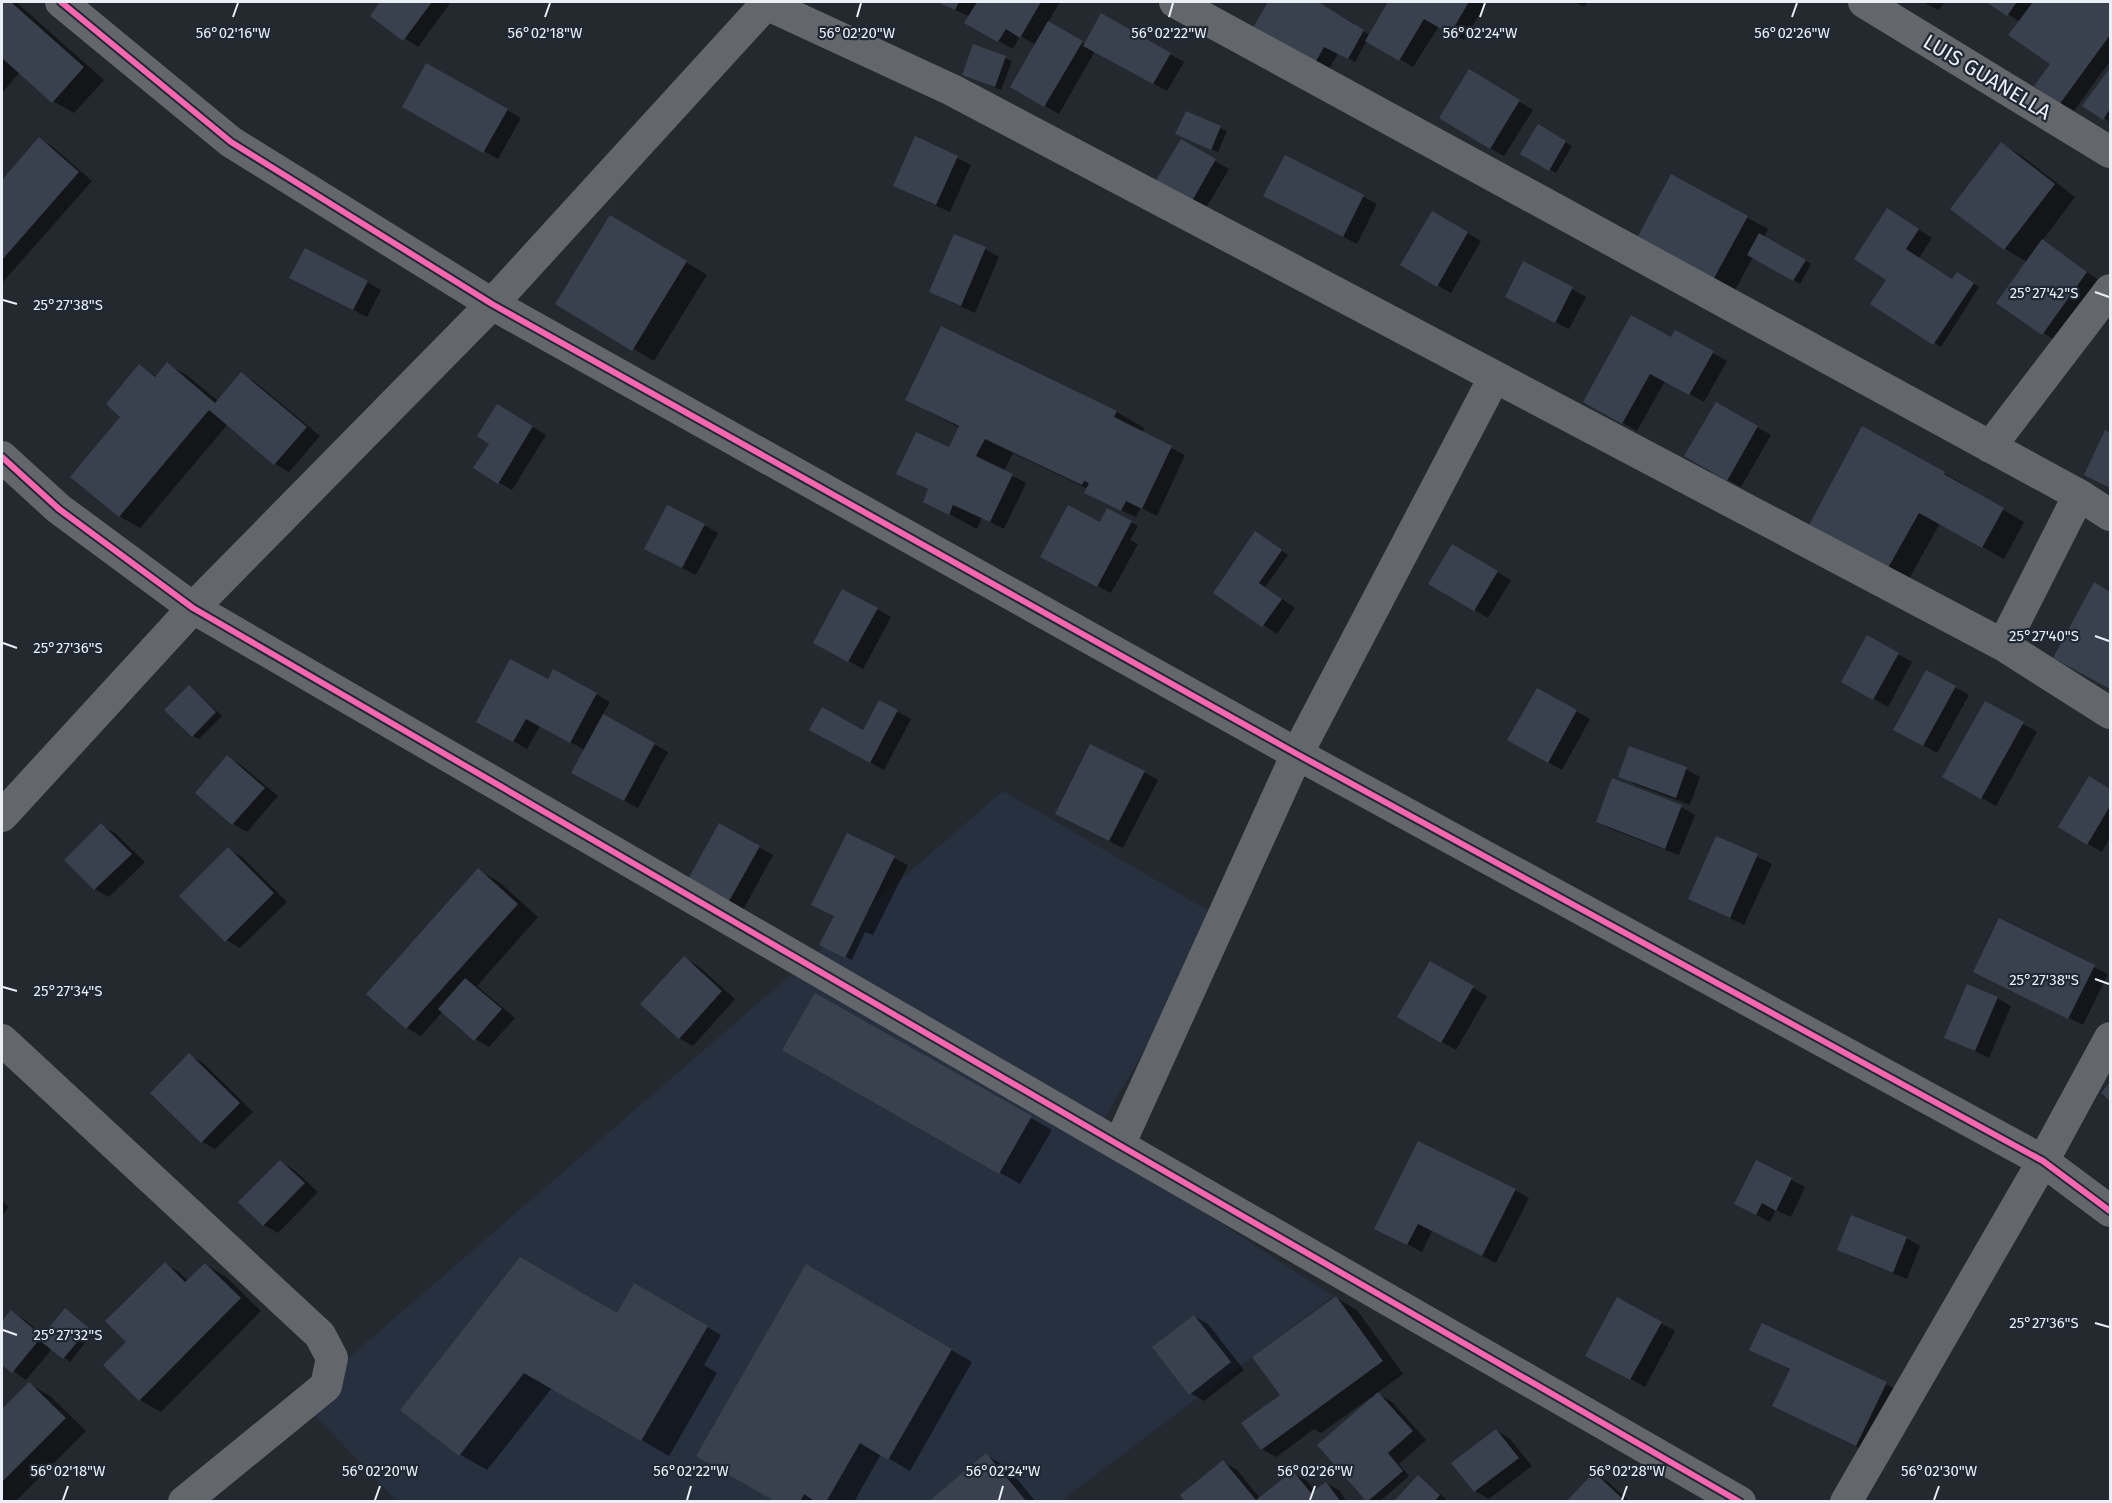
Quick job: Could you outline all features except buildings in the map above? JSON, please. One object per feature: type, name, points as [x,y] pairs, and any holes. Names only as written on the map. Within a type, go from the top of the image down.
[{"type":"street","points":[[61,2],[231,142],[492,304],[1297,754],[2043,1161],[2110,1211]]},
{"type":"street","points":[[2,816],[193,608],[492,304],[764,2],[952,90],[2003,645],[2110,713]]},
{"type":"street","points":[[1175,2],[2110,514]]},
{"type":"street","name":"LUIS GUANELLA","points":[[1864,2],[2110,152]]},
{"type":"street","points":[[1990,447],[2110,290]]},
{"type":"street","points":[[1119,1145],[1297,754],[1494,378]]},
{"type":"street","points":[[2,457],[59,509],[193,608],[1740,1502]]},
{"type":"street","points":[[2003,645],[2079,495]]},
{"type":"street","points":[[1846,1502],[2043,1161],[2110,1038]]},
{"type":"street","points":[[2,1040],[320,1335],[332,1358],[326,1386],[184,1502]]},
{"type":"shaded area","points":[[1003,791],[1221,918],[1092,1140],[1333,1296],[1061,1501],[397,1501],[300,1400]]},
{"type":"cycle path","points":[[61,2],[231,142],[492,304],[1297,754],[2043,1161],[2110,1211]]},
{"type":"cycle path","points":[[2,457],[59,509],[193,608],[1740,1502]]}]
